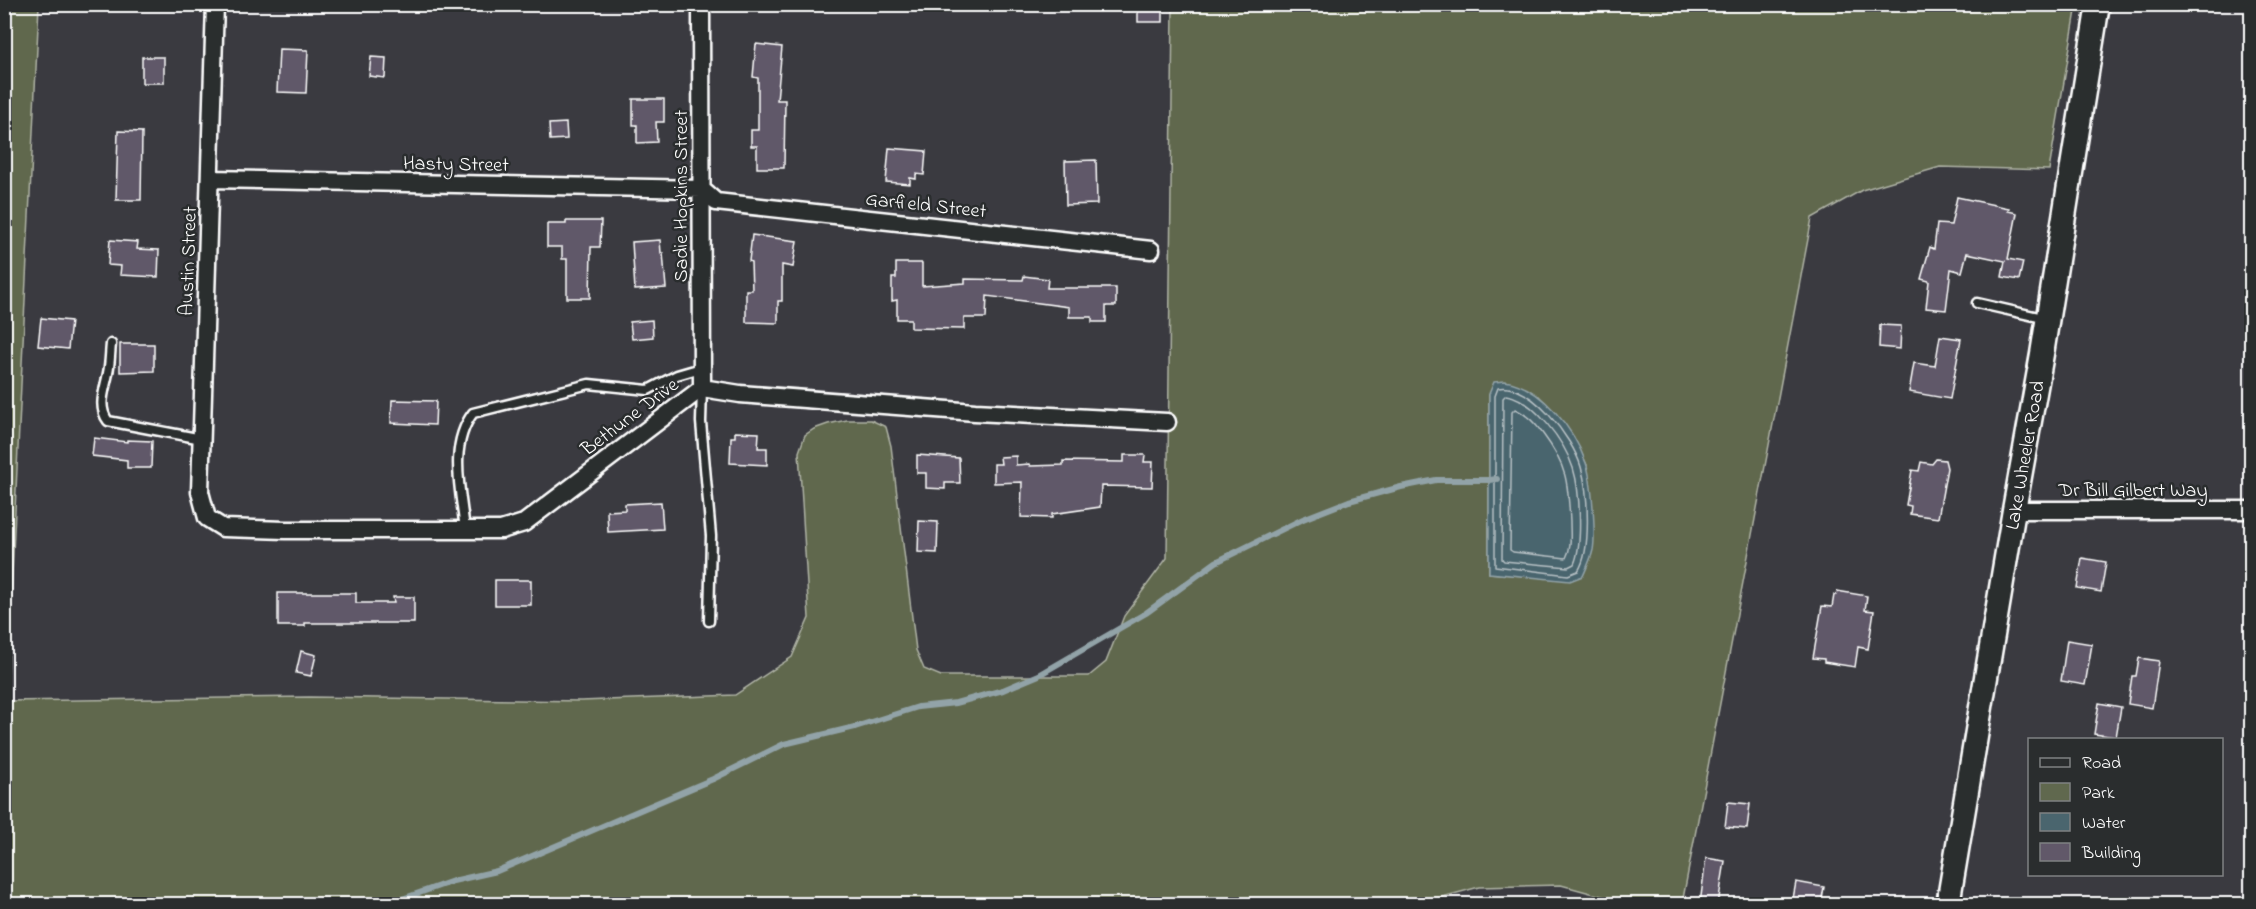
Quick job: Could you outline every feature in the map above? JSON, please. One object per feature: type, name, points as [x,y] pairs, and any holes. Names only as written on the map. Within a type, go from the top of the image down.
[{"type":"street","name":"Austin Street","points":[[207,518],[200,492],[215,4]]},
{"type":"street","name":"Sadie Hopkins Street","points":[[701,4],[702,388]]},
{"type":"street","name":"Lake Wheeler Road","points":[[1948,904],[2098,4]]},
{"type":"street","name":"Hasty Street","points":[[210,179],[701,189]]},
{"type":"street","name":"Garfield Street","points":[[701,189],[716,202],[1151,250]]},
{"type":"street","name":"Bethune Drive","points":[[207,518],[223,528],[501,530],[524,523],[702,388],[975,412],[1167,422]]},
{"type":"street","name":"Dr Bill Gilbert Way","points":[[2014,510],[2252,510]]},
{"type":"lane","points":[[1977,303],[2047,319]]},
{"type":"lane","points":[[111,344],[102,401],[103,414],[108,421],[202,440]]},
{"type":"lane","points":[[465,530],[458,467],[459,445],[464,424],[473,413],[589,384],[648,390],[677,375],[701,368]]},
{"type":"lane","points":[[702,388],[701,422],[711,536],[709,621]]},
{"type":"green space","points":[[5,5],[39,5],[6,701],[309,697],[581,701],[735,695],[792,657],[809,618],[799,452],[805,435],[814,429],[847,420],[871,420],[886,427],[891,446],[916,650],[924,669],[941,676],[1089,676],[1106,662],[1124,616],[1167,558],[1173,5],[2077,5],[2049,170],[1940,167],[1862,190],[1812,218],[1682,904],[1631,904],[1561,885],[1479,887],[1417,904],[5,904]],"holes":[[[1489,395],[1539,396],[1566,428],[1587,465],[1526,576],[1489,573]]]},
{"type":"water","points":[[1505,381],[1532,392],[1555,412],[1581,450],[1586,463],[1593,506],[1593,550],[1583,576],[1570,581],[1489,573],[1489,394],[1494,382]]},
{"type":"building","points":[[1138,4],[1163,4],[1163,22],[1138,22]]},
{"type":"building","points":[[756,44],[782,47],[777,100],[785,100],[784,168],[757,168],[757,146],[751,146],[751,130],[758,130],[758,78],[753,77]]},
{"type":"building","points":[[279,49],[308,50],[306,93],[277,92]]},
{"type":"building","points":[[142,57],[164,57],[164,83],[142,83]]},
{"type":"building","points":[[371,57],[386,58],[385,78],[369,76]]},
{"type":"building","points":[[633,99],[664,99],[664,122],[656,122],[657,142],[637,143],[637,125],[633,125]]},
{"type":"building","points":[[566,123],[567,139],[550,140],[549,124]]},
{"type":"building","points":[[118,131],[142,132],[141,200],[116,200]]},
{"type":"building","points":[[889,148],[926,151],[924,175],[916,174],[916,179],[910,178],[910,184],[886,182]]},
{"type":"building","points":[[1096,160],[1097,204],[1066,205],[1065,161]]},
{"type":"building","points":[[1957,197],[2009,208],[2008,211],[2017,213],[2008,259],[2023,262],[2019,280],[2002,277],[2005,261],[1967,253],[1962,272],[1951,269],[1946,310],[1926,308],[1929,281],[1921,279],[1930,247],[1934,249],[1937,224],[1951,225]]},
{"type":"building","points":[[566,221],[601,221],[600,247],[591,247],[590,298],[567,298],[567,259],[562,259],[562,247],[547,247],[547,224],[566,224]]},
{"type":"building","points":[[752,235],[797,241],[793,267],[782,265],[782,301],[778,301],[778,323],[746,322],[746,290],[752,290],[751,262],[749,261]]},
{"type":"building","points":[[110,240],[138,242],[137,249],[159,250],[158,277],[120,275],[121,266],[108,265]]},
{"type":"building","points":[[660,240],[666,288],[635,290],[632,242]]},
{"type":"building","points":[[896,263],[922,263],[922,286],[965,283],[965,279],[1023,280],[1024,276],[1048,279],[1047,288],[1116,288],[1116,306],[1106,306],[1106,322],[1092,322],[1092,317],[1069,317],[1069,307],[987,296],[986,318],[964,318],[964,329],[911,328],[911,319],[897,319],[897,300],[892,301],[892,278],[896,278]]},
{"type":"building","points":[[41,318],[71,321],[68,349],[38,346]]},
{"type":"building","points":[[652,320],[653,337],[632,339],[630,322]]},
{"type":"building","points":[[1880,325],[1901,326],[1900,349],[1879,347]]},
{"type":"building","points":[[1940,336],[1961,339],[1950,399],[1909,392],[1914,363],[1935,366]]},
{"type":"building","points":[[120,344],[154,344],[154,371],[120,372]]},
{"type":"building","points":[[392,400],[436,401],[435,425],[391,423]]},
{"type":"building","points":[[735,432],[759,433],[758,448],[767,448],[767,465],[730,463],[731,437],[735,437]]},
{"type":"building","points":[[94,438],[127,442],[127,440],[152,441],[151,468],[127,468],[127,460],[92,456]]},
{"type":"building","points":[[917,455],[959,458],[960,483],[945,483],[945,489],[926,488],[926,473],[917,473]]},
{"type":"building","points":[[1124,455],[1145,455],[1144,462],[1153,462],[1152,487],[1101,486],[1100,507],[1052,514],[1052,518],[1021,517],[1022,482],[994,483],[994,464],[1001,464],[1000,457],[1016,456],[1016,465],[1029,464],[1030,466],[1063,465],[1063,461],[1124,462]]},
{"type":"building","points":[[1936,459],[1945,460],[1947,468],[1938,518],[1910,514],[1911,506],[1906,505],[1912,470],[1919,471],[1921,462],[1932,464]]},
{"type":"building","points":[[661,502],[663,529],[608,532],[607,511],[625,510],[625,504]]},
{"type":"building","points":[[919,521],[938,522],[937,553],[918,552]]},
{"type":"building","points":[[2082,558],[2106,562],[2101,592],[2077,588]]},
{"type":"building","points":[[495,580],[531,580],[531,605],[495,605]]},
{"type":"building","points":[[1837,591],[1867,596],[1865,610],[1874,611],[1868,649],[1858,647],[1855,667],[1813,658],[1822,606],[1832,607]]},
{"type":"building","points":[[278,593],[356,593],[356,603],[394,603],[393,597],[414,597],[414,623],[305,623],[305,626],[278,626]]},
{"type":"building","points":[[2067,640],[2092,644],[2085,685],[2061,681]]},
{"type":"building","points":[[301,651],[316,655],[311,676],[296,673]]},
{"type":"building","points":[[2139,658],[2159,661],[2152,708],[2128,704],[2132,676],[2136,676]]},
{"type":"building","points":[[2099,703],[2121,707],[2116,737],[2094,734]]},
{"type":"building","points":[[1728,802],[1750,804],[1747,829],[1725,827]]},
{"type":"building","points":[[1706,858],[1725,861],[1718,904],[1700,904]]},
{"type":"building","points":[[1796,882],[1824,887],[1821,904],[1792,904]]},
{"type":"waterway","points":[[388,904],[453,881],[497,871],[713,779],[784,744],[855,727],[918,707],[956,703],[1003,690],[1039,675],[1146,613],[1216,562],[1303,519],[1349,501],[1436,480],[1497,479]]}]
